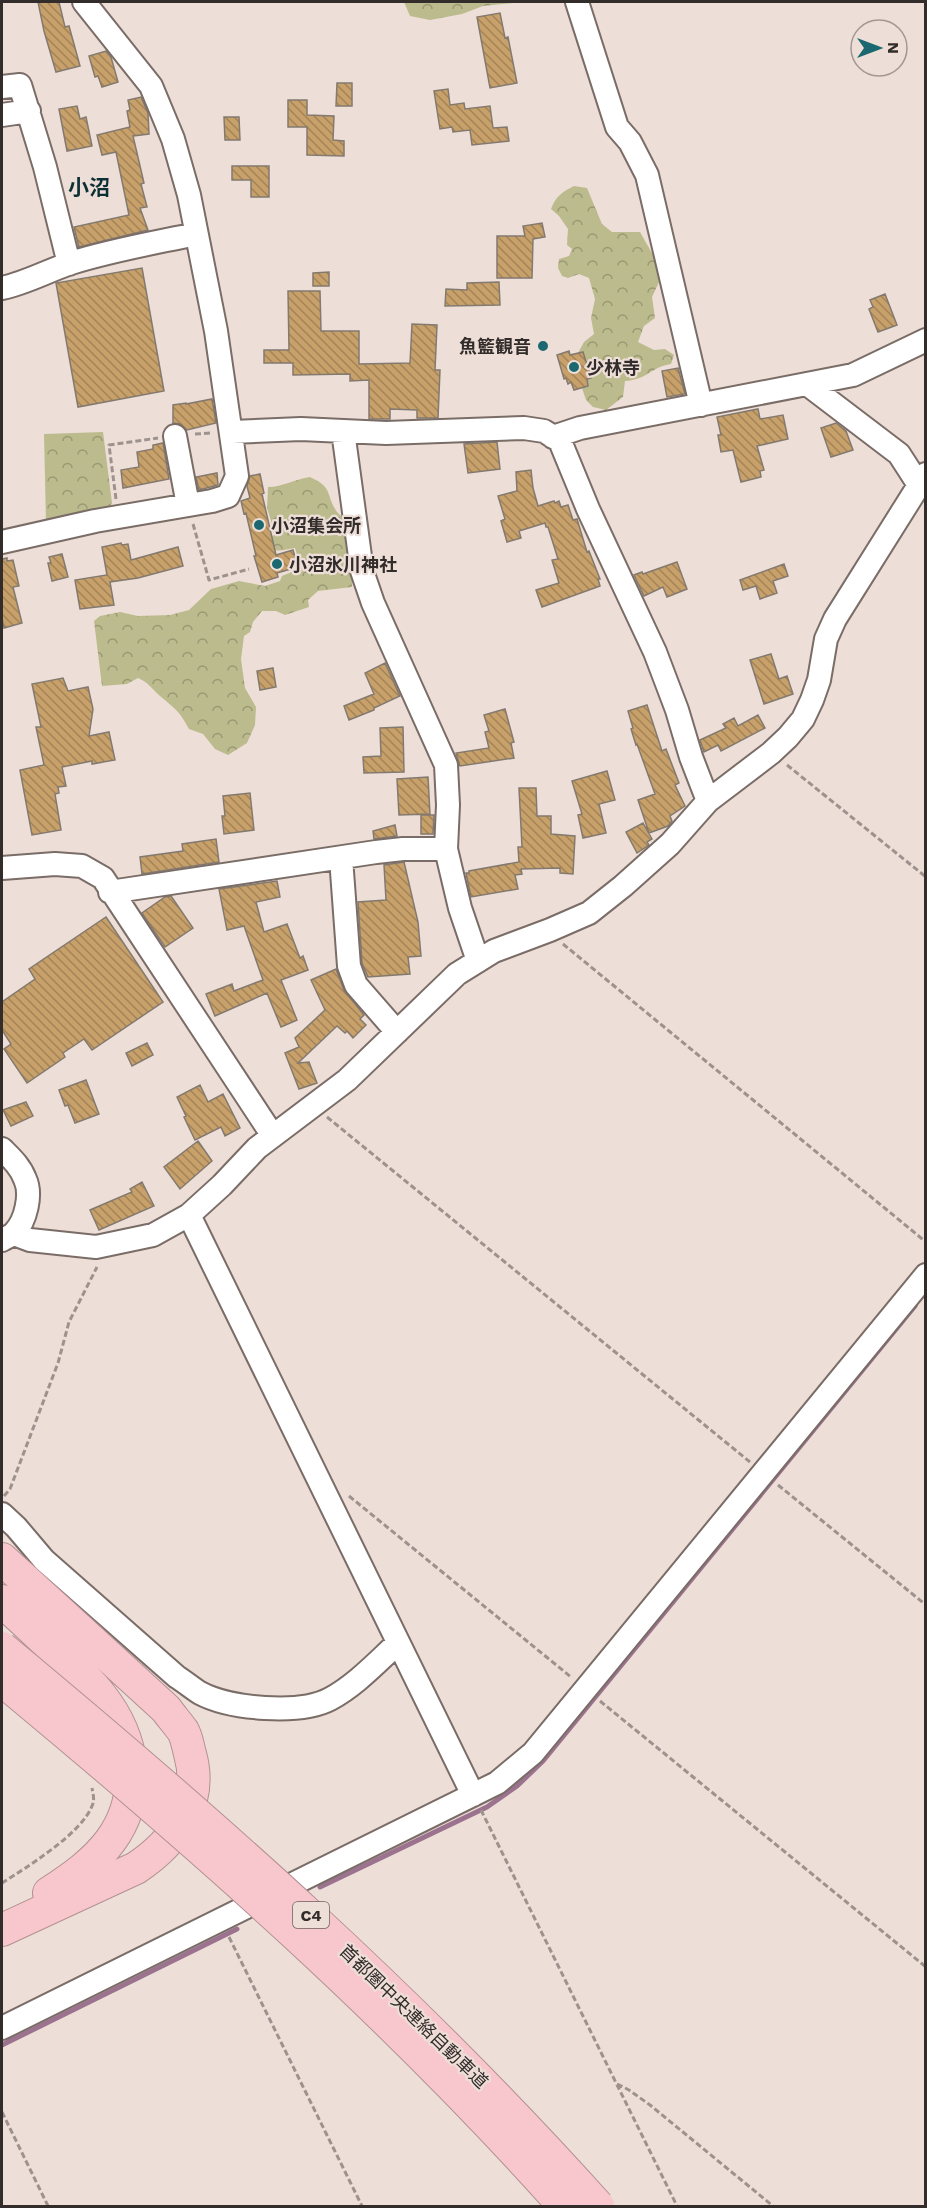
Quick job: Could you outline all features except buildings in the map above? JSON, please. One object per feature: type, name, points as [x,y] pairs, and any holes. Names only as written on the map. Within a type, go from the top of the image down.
[{"type":"highway","points":[[2,1559],[166,1709],[184,1732],[193,1765],[192,1789],[187,1814],[174,1837],[157,1854],[136,1868],[2,1930]]},
{"type":"highway","points":[[2,1600],[100,1694],[120,1725],[128,1746],[132,1779],[127,1811],[112,1839],[103,1850],[81,1871],[2,1921]]},
{"type":"highway","name":"首都圏中央連絡自動車道","points":[[2,1648],[213,1826],[333,1936],[433,2032],[529,2130],[598,2206]]},
{"type":"highway","name":"首都圏中央連絡自動車道","points":[[2,1680],[196,1844],[318,1954],[416,2049],[511,2147],[564,2206]]},
{"type":"street","points":[[2,542],[228,496],[237,476],[216,331],[189,195],[173,139],[151,86],[84,2]]},
{"type":"street","points":[[577,2],[617,126],[630,142],[647,175],[701,405]]},
{"type":"street","points":[[2,87],[20,85],[29,111],[69,264]]},
{"type":"street","points":[[2,115],[29,111]]},
{"type":"street","points":[[2,288],[27,281],[69,264],[112,252],[196,234]]},
{"type":"street","points":[[553,437],[580,428],[853,375],[926,340]]},
{"type":"street","points":[[2,1149],[16,1163],[27,1182],[26,1207],[8,1237],[96,1247],[153,1235],[189,1215],[257,1148],[347,1080],[457,974],[494,951],[589,913],[670,844],[708,801],[743,772],[771,753],[788,737],[803,719],[812,700],[819,680],[826,639],[849,594],[922,480],[900,454],[807,384]]},
{"type":"street","points":[[232,432],[301,429],[386,433],[524,428],[544,431],[560,441],[588,509],[655,652],[708,801]]},
{"type":"street","points":[[343,431],[362,571],[373,603],[446,765],[446,849],[460,908],[478,961]]},
{"type":"street","points":[[175,435],[188,505]]},
{"type":"street","points":[[110,892],[403,849],[446,849]]},
{"type":"street","points":[[341,858],[349,966],[356,985],[397,1032]]},
{"type":"street","points":[[2,868],[55,864],[82,866],[103,878],[110,892],[273,1136]]},
{"type":"street","points":[[189,1215],[473,1795]]},
{"type":"street","points":[[2,2028],[497,1783],[533,1753],[926,1275]]},
{"type":"street","points":[[2,1514],[44,1560],[177,1677],[201,1694],[239,1705],[276,1709],[304,1707],[330,1699],[398,1643]]},
{"type":"path","points":[[119,517],[109,445],[175,435],[232,432]]},
{"type":"path","points":[[188,505],[209,580],[249,569]]},
{"type":"path","points":[[771,753],[926,877]]},
{"type":"path","points":[[550,930],[556,939],[926,1242]]},
{"type":"path","points":[[313,1105],[926,1605]]},
{"type":"path","points":[[2,1498],[10,1489],[58,1363],[69,1322],[99,1264],[96,1247]]},
{"type":"path","points":[[346,1494],[926,1967]]},
{"type":"path","points":[[2,1883],[52,1850],[86,1817],[94,1800],[90,1782]]},
{"type":"path","points":[[473,1795],[677,2206]]},
{"type":"path","points":[[230,1938],[362,2206]]},
{"type":"path","points":[[616,2084],[650,2105],[773,2206]]},
{"type":"path","points":[[2,2112],[48,2206]]},
{"type":"green space","points":[[404,2],[524,2],[483,6],[462,14],[430,20],[410,16]]},
{"type":"green space","points":[[574,186],[587,188],[602,224],[612,232],[640,232],[657,262],[659,282],[652,297],[655,318],[644,326],[638,342],[654,350],[665,349],[674,355],[671,364],[639,378],[625,381],[623,397],[606,410],[593,407],[586,400],[582,388],[585,379],[578,353],[584,342],[594,334],[591,318],[595,299],[589,278],[579,274],[568,278],[562,276],[558,268],[559,259],[569,256],[572,249],[567,245],[568,229],[551,209],[560,195]]},
{"type":"green space","points":[[103,432],[112,503],[109,508],[46,523],[44,434]]},
{"type":"green space","points":[[310,477],[326,488],[333,506],[346,522],[351,554],[352,587],[318,591],[308,600],[309,607],[285,615],[276,611],[262,611],[253,622],[250,632],[244,636],[241,659],[245,688],[256,707],[255,725],[247,743],[228,755],[215,749],[203,734],[189,729],[176,710],[138,678],[127,684],[102,686],[94,621],[100,616],[120,612],[138,616],[170,615],[189,610],[211,589],[239,581],[265,586],[280,581],[282,576],[301,568],[295,548],[275,550],[266,541],[275,534],[267,508],[268,487]]},
{"type":"waterway","points":[[320,1887],[487,1807],[517,1786],[543,1761],[915,1306]]},
{"type":"waterway","points":[[2,2045],[237,1929]]},
{"type":"place","name":"魚籃観音","points":[[543,346]]},
{"type":"place","name":"少林寺","points":[[574,367]]},
{"type":"place","name":"小沼集会所","points":[[259,525]]},
{"type":"place","name":"小沼氷川神社","points":[[277,564]]},
{"type":"district","name":"小沼","points":[[89,187]]}]
